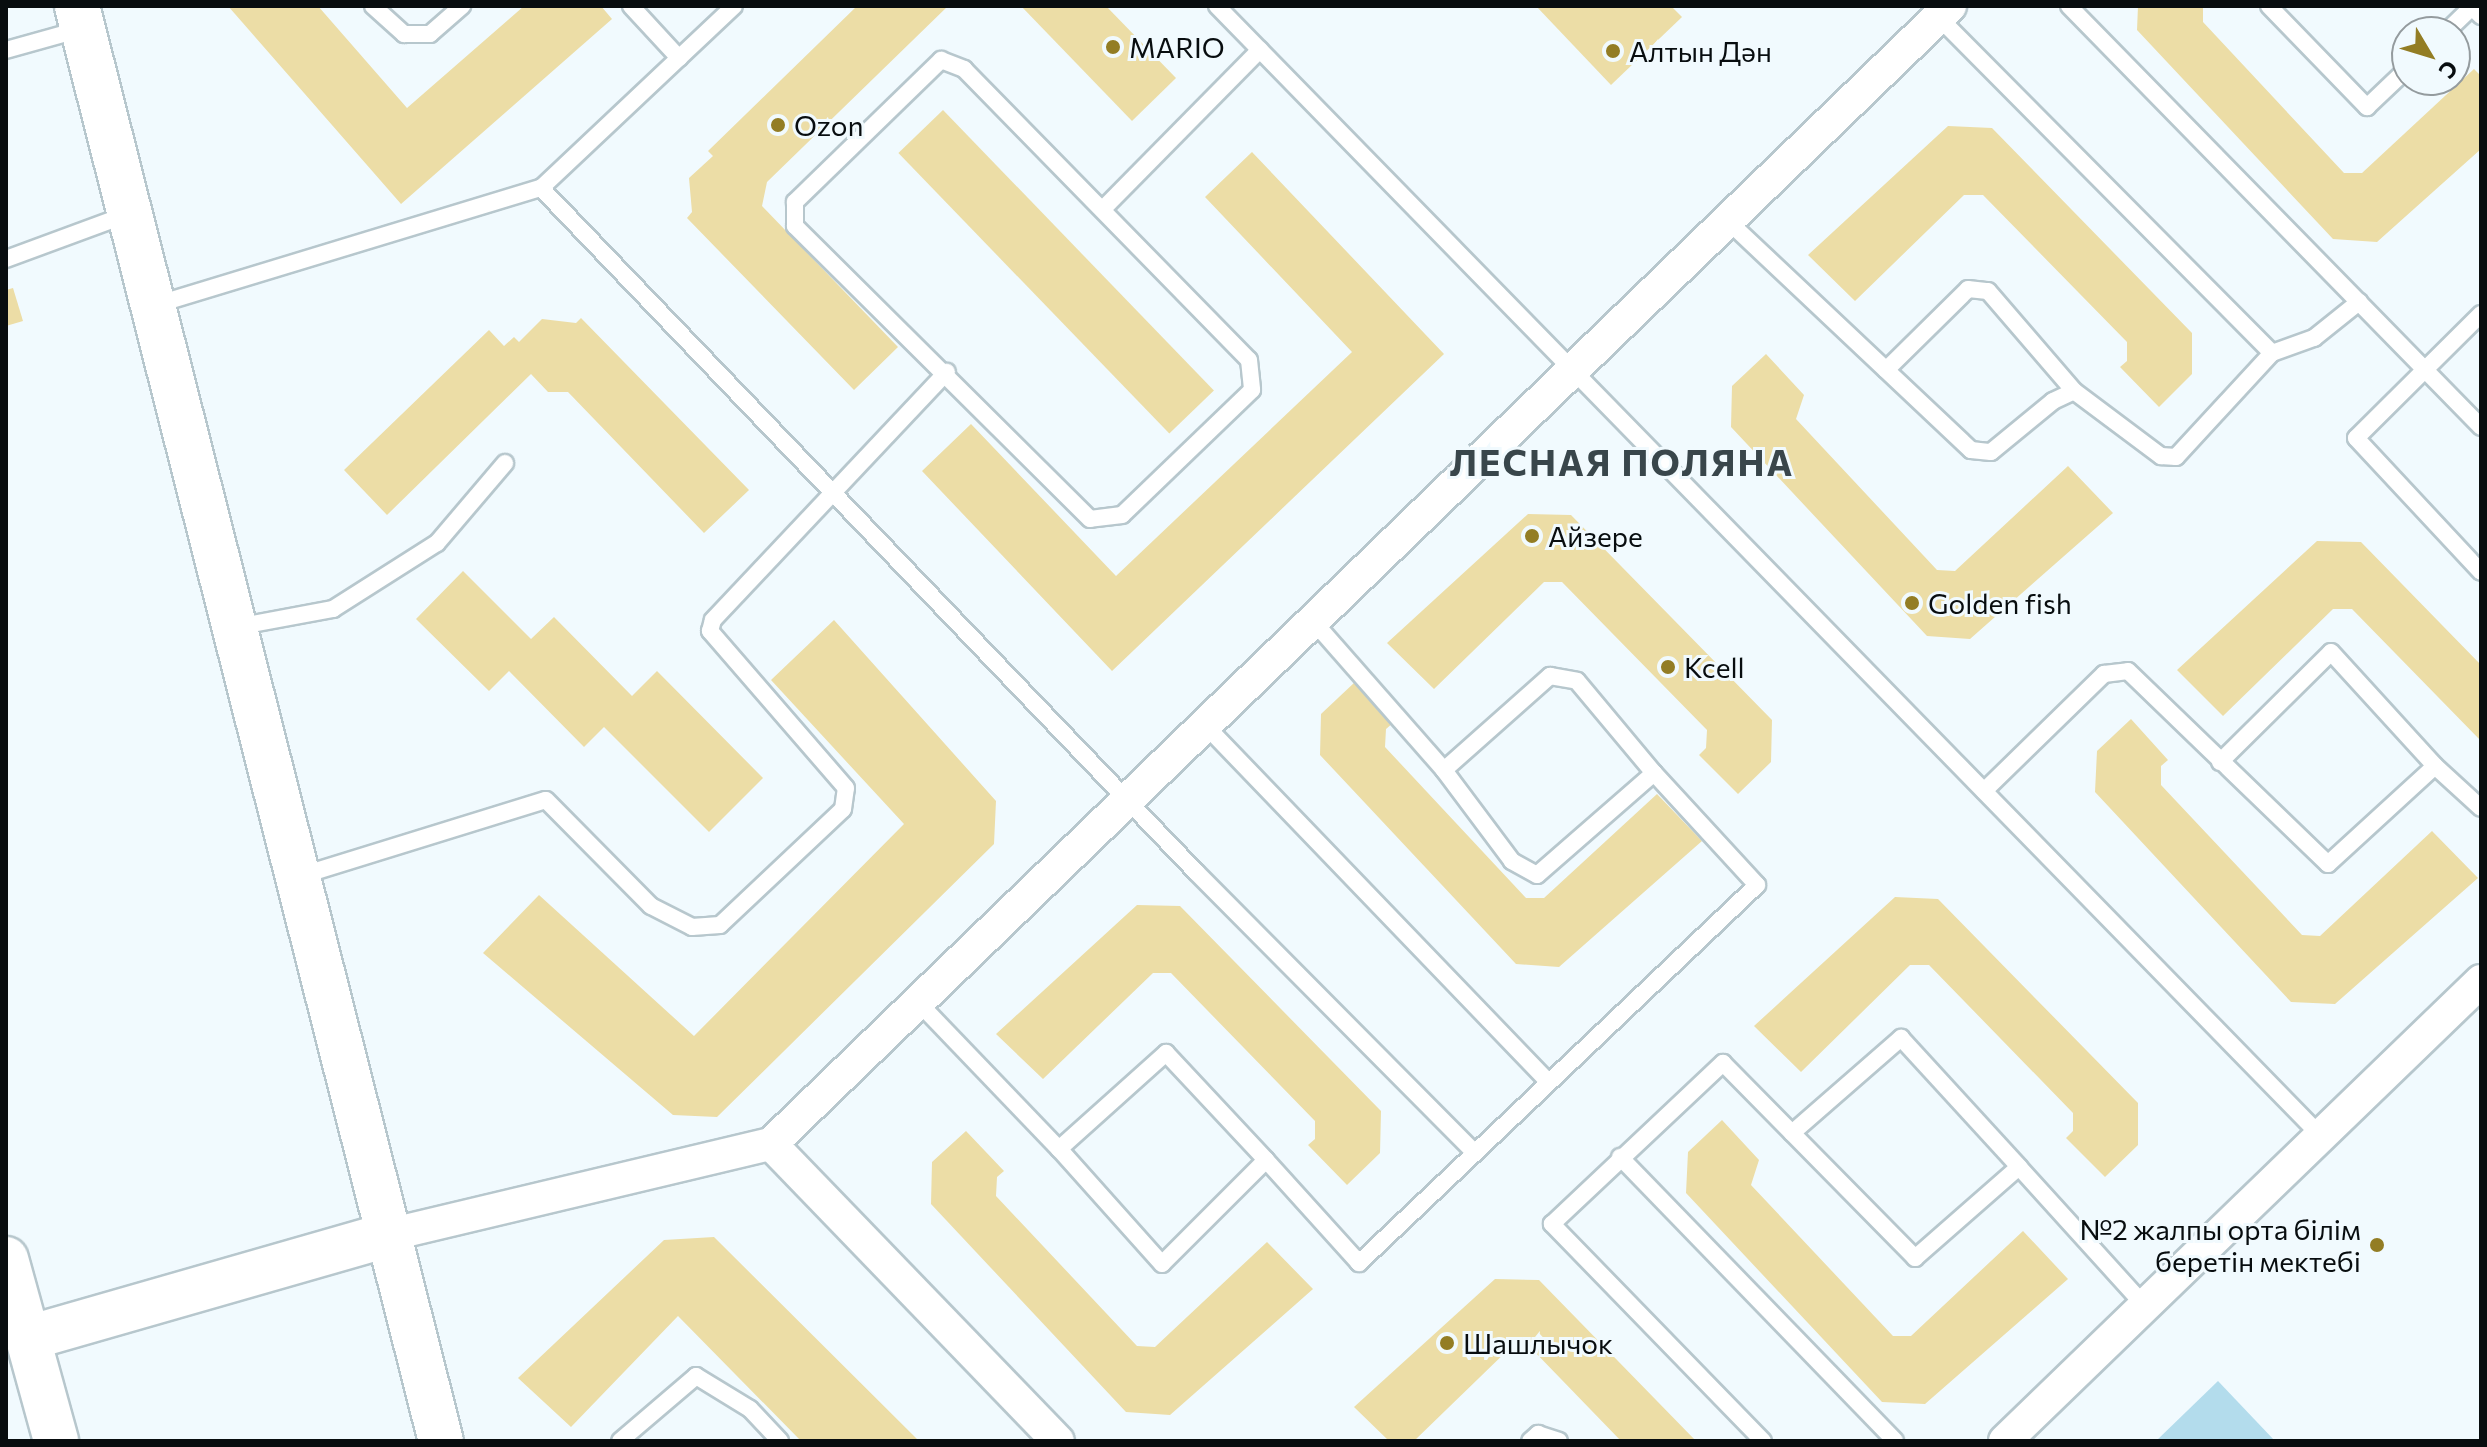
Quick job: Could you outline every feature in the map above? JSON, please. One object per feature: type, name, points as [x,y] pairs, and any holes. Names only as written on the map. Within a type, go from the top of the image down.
[{"type":"street","points":[[17,1341],[388,1235],[771,1144],[1944,11]]},
{"type":"street","points":[[80,17],[441,1441]]},
{"type":"street","points":[[2005,1441],[2481,981]]},
{"type":"street","points":[[771,1144],[1058,1441]]},
{"type":"street","points":[[6,1259],[17,1341],[56,1441]]},
{"type":"lane","points":[[373,6],[404,34],[430,34],[462,6]]},
{"type":"lane","points":[[631,6],[679,58]]},
{"type":"lane","points":[[153,305],[541,188],[734,6]]},
{"type":"lane","points":[[1217,6],[2321,1136]]},
{"type":"lane","points":[[2069,6],[2481,427]]},
{"type":"lane","points":[[2269,6],[2367,107],[2391,84]]},
{"type":"lane","points":[[1944,11],[2272,353]]},
{"type":"lane","points":[[6,50],[80,17]]},
{"type":"lane","points":[[1104,208],[1260,50]]},
{"type":"lane","points":[[941,60],[964,69],[1104,208],[1249,360],[1252,390],[1122,515],[1090,519],[947,372],[795,226],[795,202],[941,60]]},
{"type":"lane","points":[[541,188],[1127,801],[1473,1151]]},
{"type":"lane","points":[[6,259],[130,214]]},
{"type":"lane","points":[[1728,221],[1971,450],[1991,452],[2053,401],[2074,391]]},
{"type":"lane","points":[[1886,370],[1968,289],[1988,291],[2074,391],[2169,460],[2272,353],[2314,338],[2359,302]]},
{"type":"lane","points":[[2481,314],[2423,368],[2356,438],[2481,572]]},
{"type":"lane","points":[[298,877],[546,800],[651,906],[692,927],[720,925],[843,809],[846,788],[710,631],[713,620],[831,488],[947,372]]},
{"type":"lane","points":[[234,628],[333,609],[437,543],[505,463]]},
{"type":"lane","points":[[1313,621],[1444,770],[1512,861],[1537,875],[1654,773]]},
{"type":"lane","points":[[2220,762],[2331,652],[2435,766],[2481,808]]},
{"type":"lane","points":[[1984,791],[2104,674],[2128,671],[2328,864],[2435,766]]},
{"type":"lane","points":[[1059,1149],[1166,1053],[1359,1263],[1473,1151],[1757,885],[1654,773],[1577,681],[1550,676],[1444,770]]},
{"type":"lane","points":[[1205,725],[1547,1081]]},
{"type":"lane","points":[[918,1002],[1059,1149],[1162,1264],[1266,1160]]},
{"type":"lane","points":[[1792,1133],[1901,1038],[2145,1306]]},
{"type":"lane","points":[[1763,1441],[1552,1224],[1723,1063],[1915,1258],[2019,1167]]},
{"type":"lane","points":[[1620,1157],[1895,1441]]},
{"type":"lane","points":[[620,1441],[696,1376],[750,1409],[780,1441]]},
{"type":"lane","points":[[1530,1441],[1538,1434],[1559,1441]]},
{"type":"shaded area","points":[[2218,1381],[2275,1441],[2156,1441]]},
{"type":"building","points":[[228,6],[318,6],[407,108],[524,6],[601,6],[612,19],[401,204]]},
{"type":"building","points":[[857,6],[948,6],[767,182],[762,206],[898,347],[854,390],[687,218],[692,212],[689,178],[713,156],[708,151]]},
{"type":"building","points":[[1021,6],[1106,6],[1176,78],[1132,121]]},
{"type":"building","name":"Алтын Дән","points":[[1536,6],[1671,6],[1682,17],[1611,85]]},
{"type":"building","points":[[2138,6],[2203,6],[2203,22],[2344,173],[2362,173],[2445,96],[2471,96],[2471,72],[2474,69],[2481,76],[2481,149],[2377,242],[2333,239],[2137,30]]},
{"type":"building","points":[[943,110],[1214,391],[1169,434],[898,153]]},
{"type":"building","points":[[1948,126],[1992,128],[2192,333],[2192,374],[2159,407],[2120,367],[2127,361],[2127,342],[1983,195],[1964,195],[1855,301],[1808,255]]},
{"type":"building","points":[[1252,152],[1444,354],[1112,671],[922,471],[971,424],[1116,576],[1352,352],[1205,197]]},
{"type":"building","points":[[13,288],[23,321],[6,326],[6,290]]},
{"type":"building","points":[[581,318],[749,490],[704,533],[568,392],[548,392],[531,374],[387,515],[344,470],[489,330],[504,346],[514,337],[519,342],[542,319],[576,323]]},
{"type":"building","points":[[1766,354],[1804,395],[1796,419],[1937,570],[1955,571],[2068,466],[2113,513],[1970,639],[1927,636],[1731,427],[1732,386]]},
{"type":"building","points":[[1528,514],[1571,515],[1772,720],[1771,762],[1738,794],[1699,755],[1706,748],[1707,730],[1562,582],[1544,582],[1434,689],[1387,643]]},
{"type":"building","points":[[2317,541],[2361,542],[2481,665],[2481,741],[2352,609],[2333,609],[2223,716],[2177,670]]},
{"type":"building","points":[[463,571],[531,639],[554,617],[632,696],[657,671],[763,778],[709,832],[604,727],[584,747],[509,671],[489,691],[416,619]]},
{"type":"building","points":[[834,620],[996,801],[994,844],[717,1117],[673,1115],[483,953],[539,895],[694,1036],[904,824],[771,680]]},
{"type":"building","points":[[1355,682],[1393,723],[1386,729],[1385,747],[1526,898],[1544,898],[1657,794],[1702,841],[1559,967],[1516,964],[1320,755],[1321,714]]},
{"type":"building","points":[[2131,719],[2168,760],[2161,766],[2161,785],[2302,935],[2320,936],[2432,831],[2478,878],[2335,1004],[2291,1002],[2095,792],[2097,751]]},
{"type":"building","points":[[1895,897],[1938,899],[2138,1103],[2138,1145],[2105,1177],[2066,1138],[2073,1131],[2073,1113],[1929,965],[1910,965],[1801,1072],[1754,1026]]},
{"type":"building","points":[[1137,905],[1180,906],[1381,1111],[1380,1153],[1347,1185],[1308,1145],[1315,1139],[1315,1121],[1171,973],[1153,973],[1043,1079],[996,1034]]},
{"type":"building","points":[[1722,1120],[1759,1160],[1751,1185],[1893,1336],[1911,1336],[2023,1231],[2068,1279],[1925,1404],[1882,1402],[1686,1193],[1688,1152]]},
{"type":"building","points":[[966,1131],[1004,1171],[997,1177],[996,1196],[1137,1346],[1155,1347],[1267,1242],[1313,1289],[1170,1415],[1126,1412],[931,1204],[932,1162]]},
{"type":"building","points":[[714,1237],[919,1441],[801,1441],[678,1316],[571,1427],[518,1378],[664,1240]]},
{"type":"building","points":[[1495,1279],[1539,1280],[1696,1441],[1621,1441],[1530,1347],[1511,1347],[1414,1441],[1389,1441],[1354,1407]]},
{"type":"place","name":"MARIO","points":[[1113,47]]},
{"type":"place","name":"Алтын Дән","points":[[1613,51]]},
{"type":"place","name":"Ozon","points":[[778,125]]},
{"type":"place","name":"Айзере","points":[[1532,536]]},
{"type":"place","name":"Golden fish","points":[[1912,603]]},
{"type":"place","name":"Kcell","points":[[1668,667]]},
{"type":"place","name":"№2 жалпы орта білім беретін мектебі","points":[[2377,1245]]},
{"type":"place","name":"Шашлычок","points":[[1447,1343]]},
{"type":"district","name":"ЛЕСНАЯ ПОЛЯНА","points":[[1622,462]]}]
